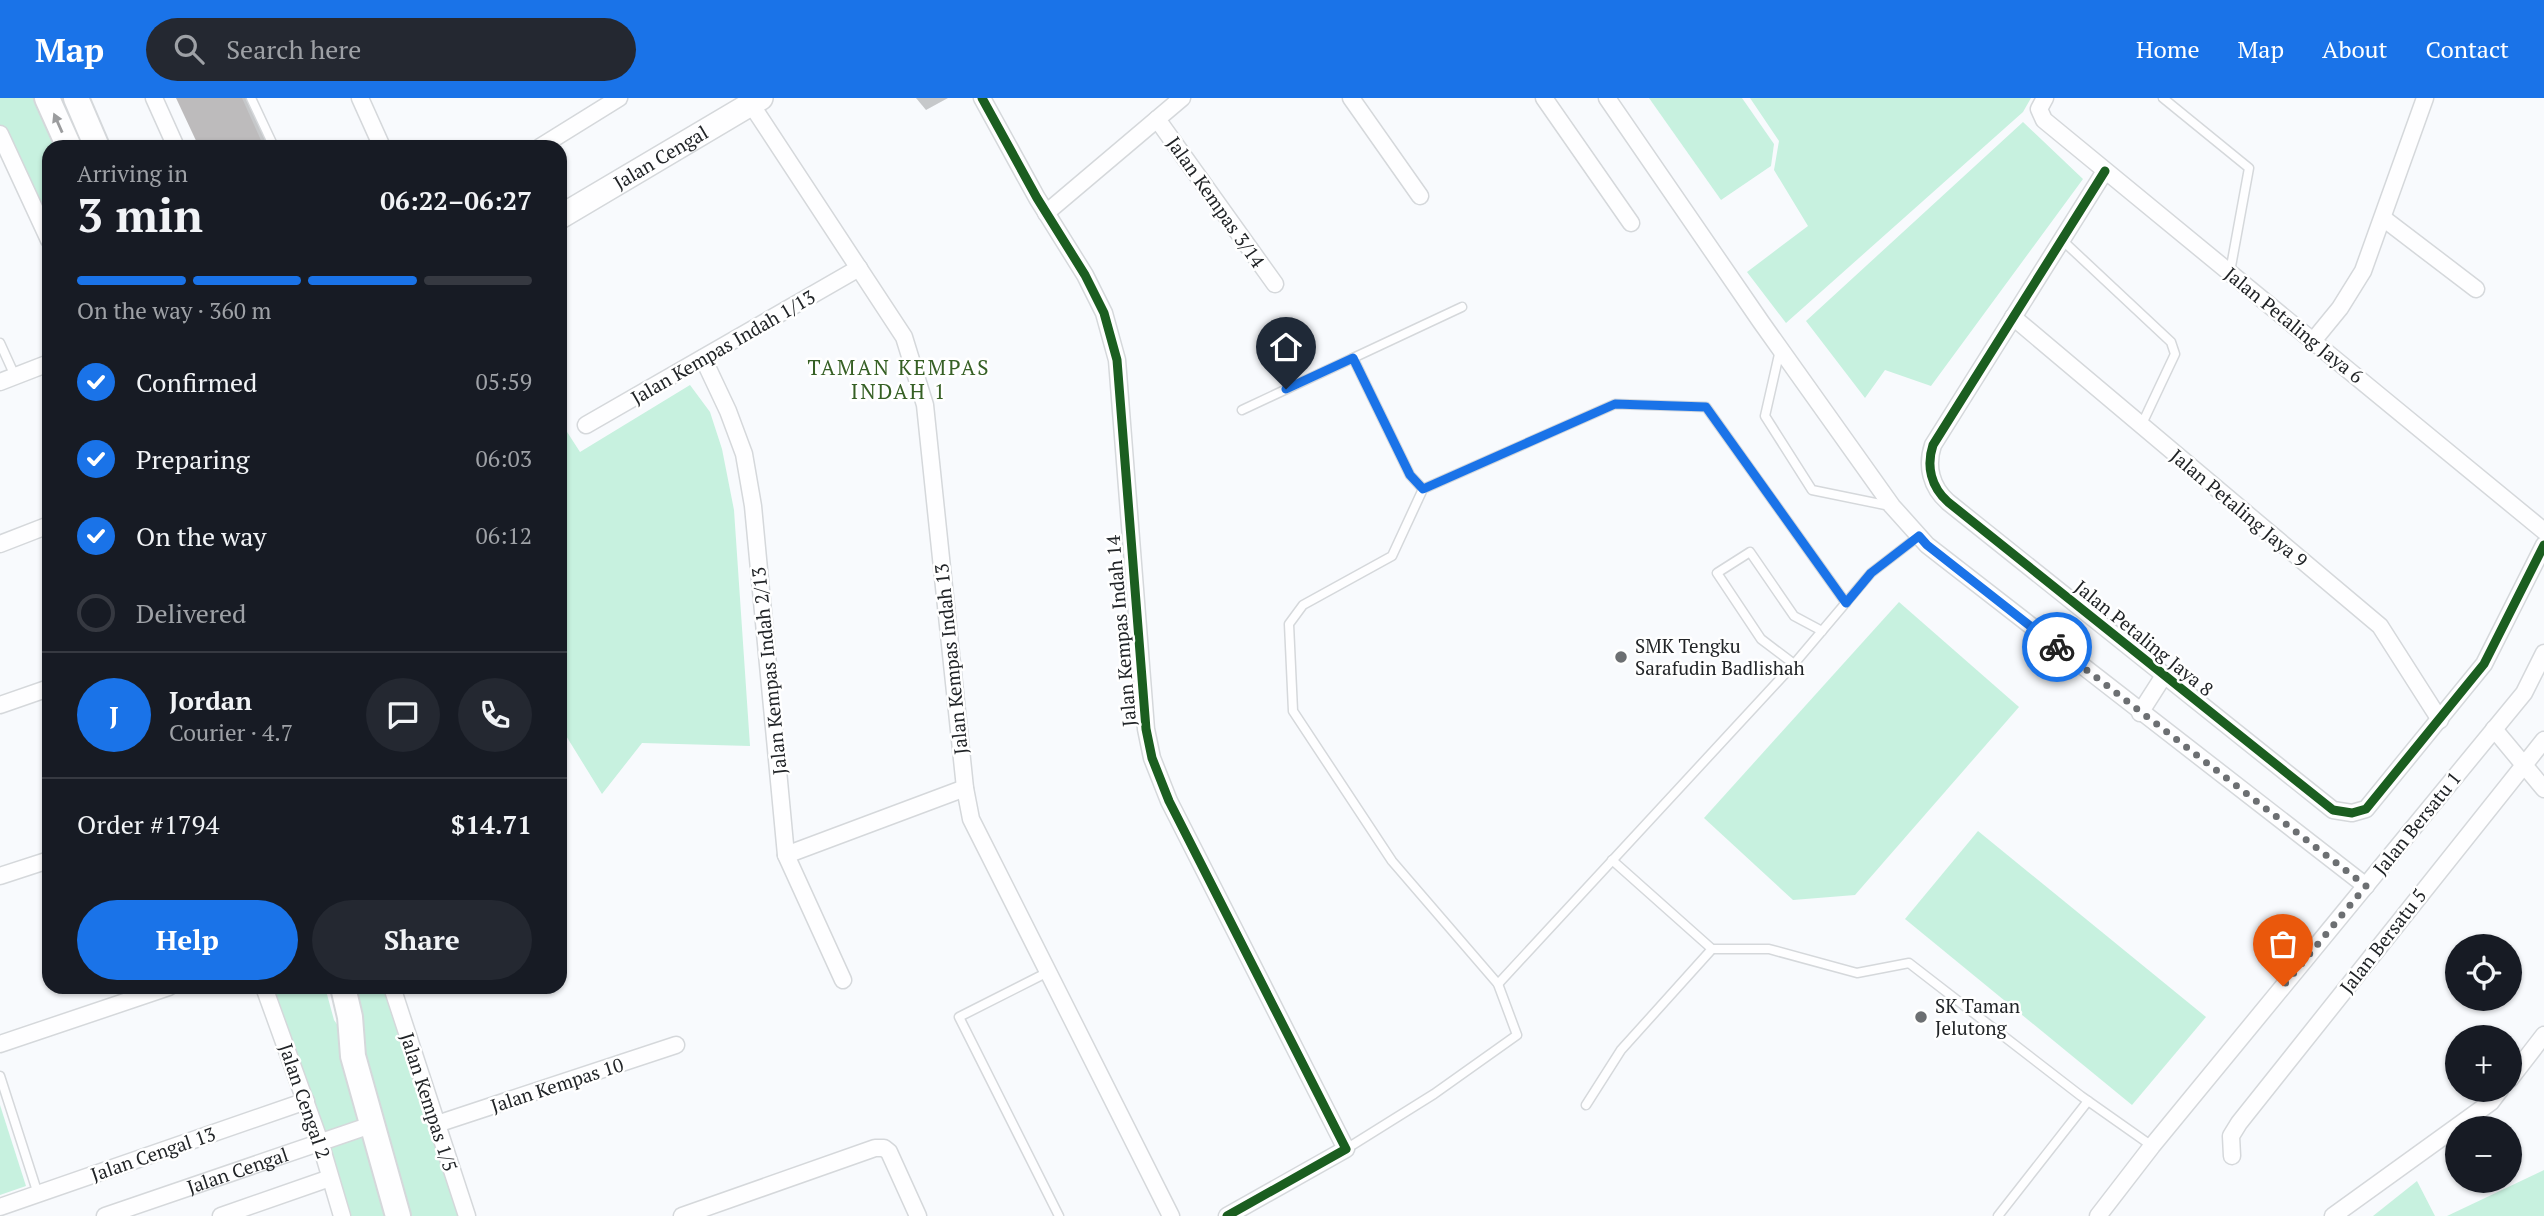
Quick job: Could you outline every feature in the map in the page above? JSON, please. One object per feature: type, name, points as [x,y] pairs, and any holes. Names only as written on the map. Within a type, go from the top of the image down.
[{"type":"main road","points":[[47,98],[66,140]]},
{"type":"main road","points":[[76,98],[94,140]]},
{"type":"main road","points":[[327,994],[334,1020],[353,1056]]},
{"type":"main road","points":[[345,994],[350,1017],[353,1056],[398,1216]]},
{"type":"street","points":[[154,98],[173,140]]},
{"type":"street","points":[[360,98],[379,140]]},
{"type":"street","points":[[551,140],[619,98]]},
{"type":"street","name":"Jalan Kempas Indah 14","points":[[982,98],[1046,213],[1085,275],[1104,313],[1117,360],[1145,716],[1152,758],[1170,801],[1346,1149]]},
{"type":"street","points":[[1046,213],[1182,98]]},
{"type":"street","points":[[1351,98],[1420,196]]},
{"type":"street","points":[[1544,98],[1631,223]]},
{"type":"street","points":[[1607,98],[1780,350],[1892,506],[1927,545],[2366,886]]},
{"type":"street","name":"Jalan Petaling Jaya 6","points":[[2045,98],[2039,108],[2044,120],[2544,531]]},
{"type":"street","points":[[2313,341],[2340,308],[2363,271],[2424,98]]},
{"type":"street","name":"Jalan Cengal","points":[[567,213],[756,101]]},
{"type":"street","name":"Jalan Kempas Indah 13","points":[[756,101],[904,337],[925,405],[965,788],[971,819],[1171,1216]]},
{"type":"street","name":"Jalan Kempas 3/14","points":[[1157,119],[1275,284]]},
{"type":"street","points":[[0,134],[7,167],[42,228]]},
{"type":"street","points":[[2013,317],[2105,171]]},
{"type":"street","points":[[2383,218],[2476,289]]},
{"type":"street","name":"Jalan Kempas Indah 1/13","points":[[586,425],[859,268]]},
{"type":"street","name":"Jalan Petaling Jaya 9","points":[[2013,317],[2380,626],[2440,720]]},
{"type":"street","name":"Jalan Petaling Jaya 8","points":[[2013,317],[1933,445],[1929,456],[1934,485],[1948,502],[2163,677],[2333,810],[2352,813],[2366,809],[2440,720]]},
{"type":"street","name":"Jalan Kempas Indah 2/13","points":[[703,358],[728,411],[744,454],[753,506],[786,855],[843,980]]},
{"type":"street","points":[[8,379],[42,366]]},
{"type":"street","points":[[0,544],[42,528]]},
{"type":"street","points":[[2440,720],[2484,664],[2544,545]]},
{"type":"street","name":"Jalan Bersatu 1","points":[[2098,1216],[2152,1146],[2524,692],[2544,653]]},
{"type":"street","points":[[2140,713],[2163,677]]},
{"type":"street","points":[[0,705],[42,690]]},
{"type":"street","points":[[2494,729],[2544,789]]},
{"type":"street","name":"Jalan Bersatu 5","points":[[2232,1156],[2231,1136],[2238,1123],[2544,740]]},
{"type":"street","points":[[786,855],[965,788]]},
{"type":"street","points":[[0,876],[42,862]]},
{"type":"street","points":[[0,1044],[148,994]]},
{"type":"street","name":"Jalan Cengal 2","points":[[267,994],[320,1142],[342,1216]]},
{"type":"street","name":"Jalan Kempas 1/5","points":[[395,994],[467,1216]]},
{"type":"street","points":[[2522,1063],[2544,1035]]},
{"type":"street","name":"Jalan Kempas 10","points":[[437,1124],[676,1045]]},
{"type":"street","name":"Jalan Cengal 13","points":[[0,1207],[306,1101]]},
{"type":"street","points":[[2333,1216],[2491,1102]]},
{"type":"street","name":"Jalan Cengal","points":[[105,1216],[371,1125]]},
{"type":"street","points":[[682,1216],[875,1148],[884,1148],[889,1152],[918,1216]]},
{"type":"street","points":[[1227,1216],[1346,1149]]},
{"type":"street","points":[[221,1216],[330,1178]]},
{"type":"lane","points":[[251,98],[271,140]]},
{"type":"lane","points":[[2162,98],[2249,168],[2230,272]]},
{"type":"lane","points":[[2062,240],[2174,347],[2175,354],[2141,426]]},
{"type":"lane","points":[[1242,410],[1462,307]]},
{"type":"lane","points":[[0,343],[8,379]]},
{"type":"lane","points":[[1780,350],[1765,416],[1812,490],[1892,506]]},
{"type":"lane","points":[[1353,358],[1410,475],[1423,489]]},
{"type":"lane","points":[[1346,1149],[1434,1094],[1517,1035],[1497,984],[1392,861],[1293,711],[1289,624],[1303,605],[1392,556],[1423,489],[1615,404],[1706,407],[1846,603]]},
{"type":"lane","points":[[1497,984],[1794,664],[1871,573],[1919,536]]},
{"type":"lane","points":[[1794,664],[1761,639],[1717,573],[1750,552],[1794,617],[1822,631]]},
{"type":"lane","points":[[1612,860],[1712,949],[1769,948],[1857,974],[1909,963],[2088,1101],[2152,1146]]},
{"type":"lane","points":[[1586,1105],[1622,1050],[1712,949]]},
{"type":"lane","points":[[1048,972],[959,1017],[1059,1216]]},
{"type":"lane","points":[[0,1076],[38,1194]]},
{"type":"lane","points":[[1998,1216],[2088,1101]]},
{"type":"green space","points":[[0,98],[47,98],[66,140],[42,140],[42,226],[0,134]]},
{"type":"green space","points":[[1649,98],[1742,98],[1774,144],[1771,166],[1721,200]]},
{"type":"green space","points":[[1750,98],[2031,98],[2023,112],[1786,323],[1747,272],[1808,226],[1774,170],[1779,141]]},
{"type":"green space","points":[[2023,122],[2083,179],[1931,386],[1885,370],[1865,398],[1806,321]]},
{"type":"green space","points":[[690,385],[710,412],[722,449],[734,510],[750,746],[642,743],[602,794],[567,737],[567,432],[580,452]]},
{"type":"green space","points":[[1899,602],[2019,707],[1855,895],[1793,900],[1704,818]]},
{"type":"green space","points":[[1978,831],[2206,1017],[2132,1105],[1905,919]]},
{"type":"green space","points":[[266,994],[327,994],[334,1020],[352,1046],[344,994],[394,994],[467,1216],[342,1216]]},
{"type":"green space","points":[[0,1105],[26,1186],[0,1195]]},
{"type":"green space","points":[[2544,1170],[2544,1216],[2447,1216],[2496,1193],[2522,1193],[2522,1180]]},
{"type":"green space","points":[[2417,1181],[2435,1216],[2373,1216]]},
{"type":"building","points":[[176,98],[242,98],[261,140],[196,140]]},
{"type":"cycle path","points":[[982,98],[1037,198],[1085,275],[1104,313],[1117,360],[1146,729],[1152,758],[1169,801],[1346,1149],[1227,1216]]},
{"type":"cycle path","points":[[2105,171],[1933,445],[1930,461],[1932,476],[1938,490],[1948,502],[2333,810],[2352,813],[2366,809],[2484,664],[2544,545]]},
{"type":"way so far","points":[[2057,647],[2366,886],[2283,986]]},
{"type":"place","name":"SMK Tengku Sarafudin Badlishah","points":[[1621,657]]},
{"type":"place","name":"SK Taman Jelutong","points":[[1921,1017]]},
{"type":"district","name":"TAMAN KEMPAS INDAH 1","points":[[899,380]]},
{"type":"route","points":[[1286,389],[1353,358],[1410,475],[1423,489],[1615,404],[1706,407],[1846,603],[1871,573],[1919,536],[2057,647]]}]
